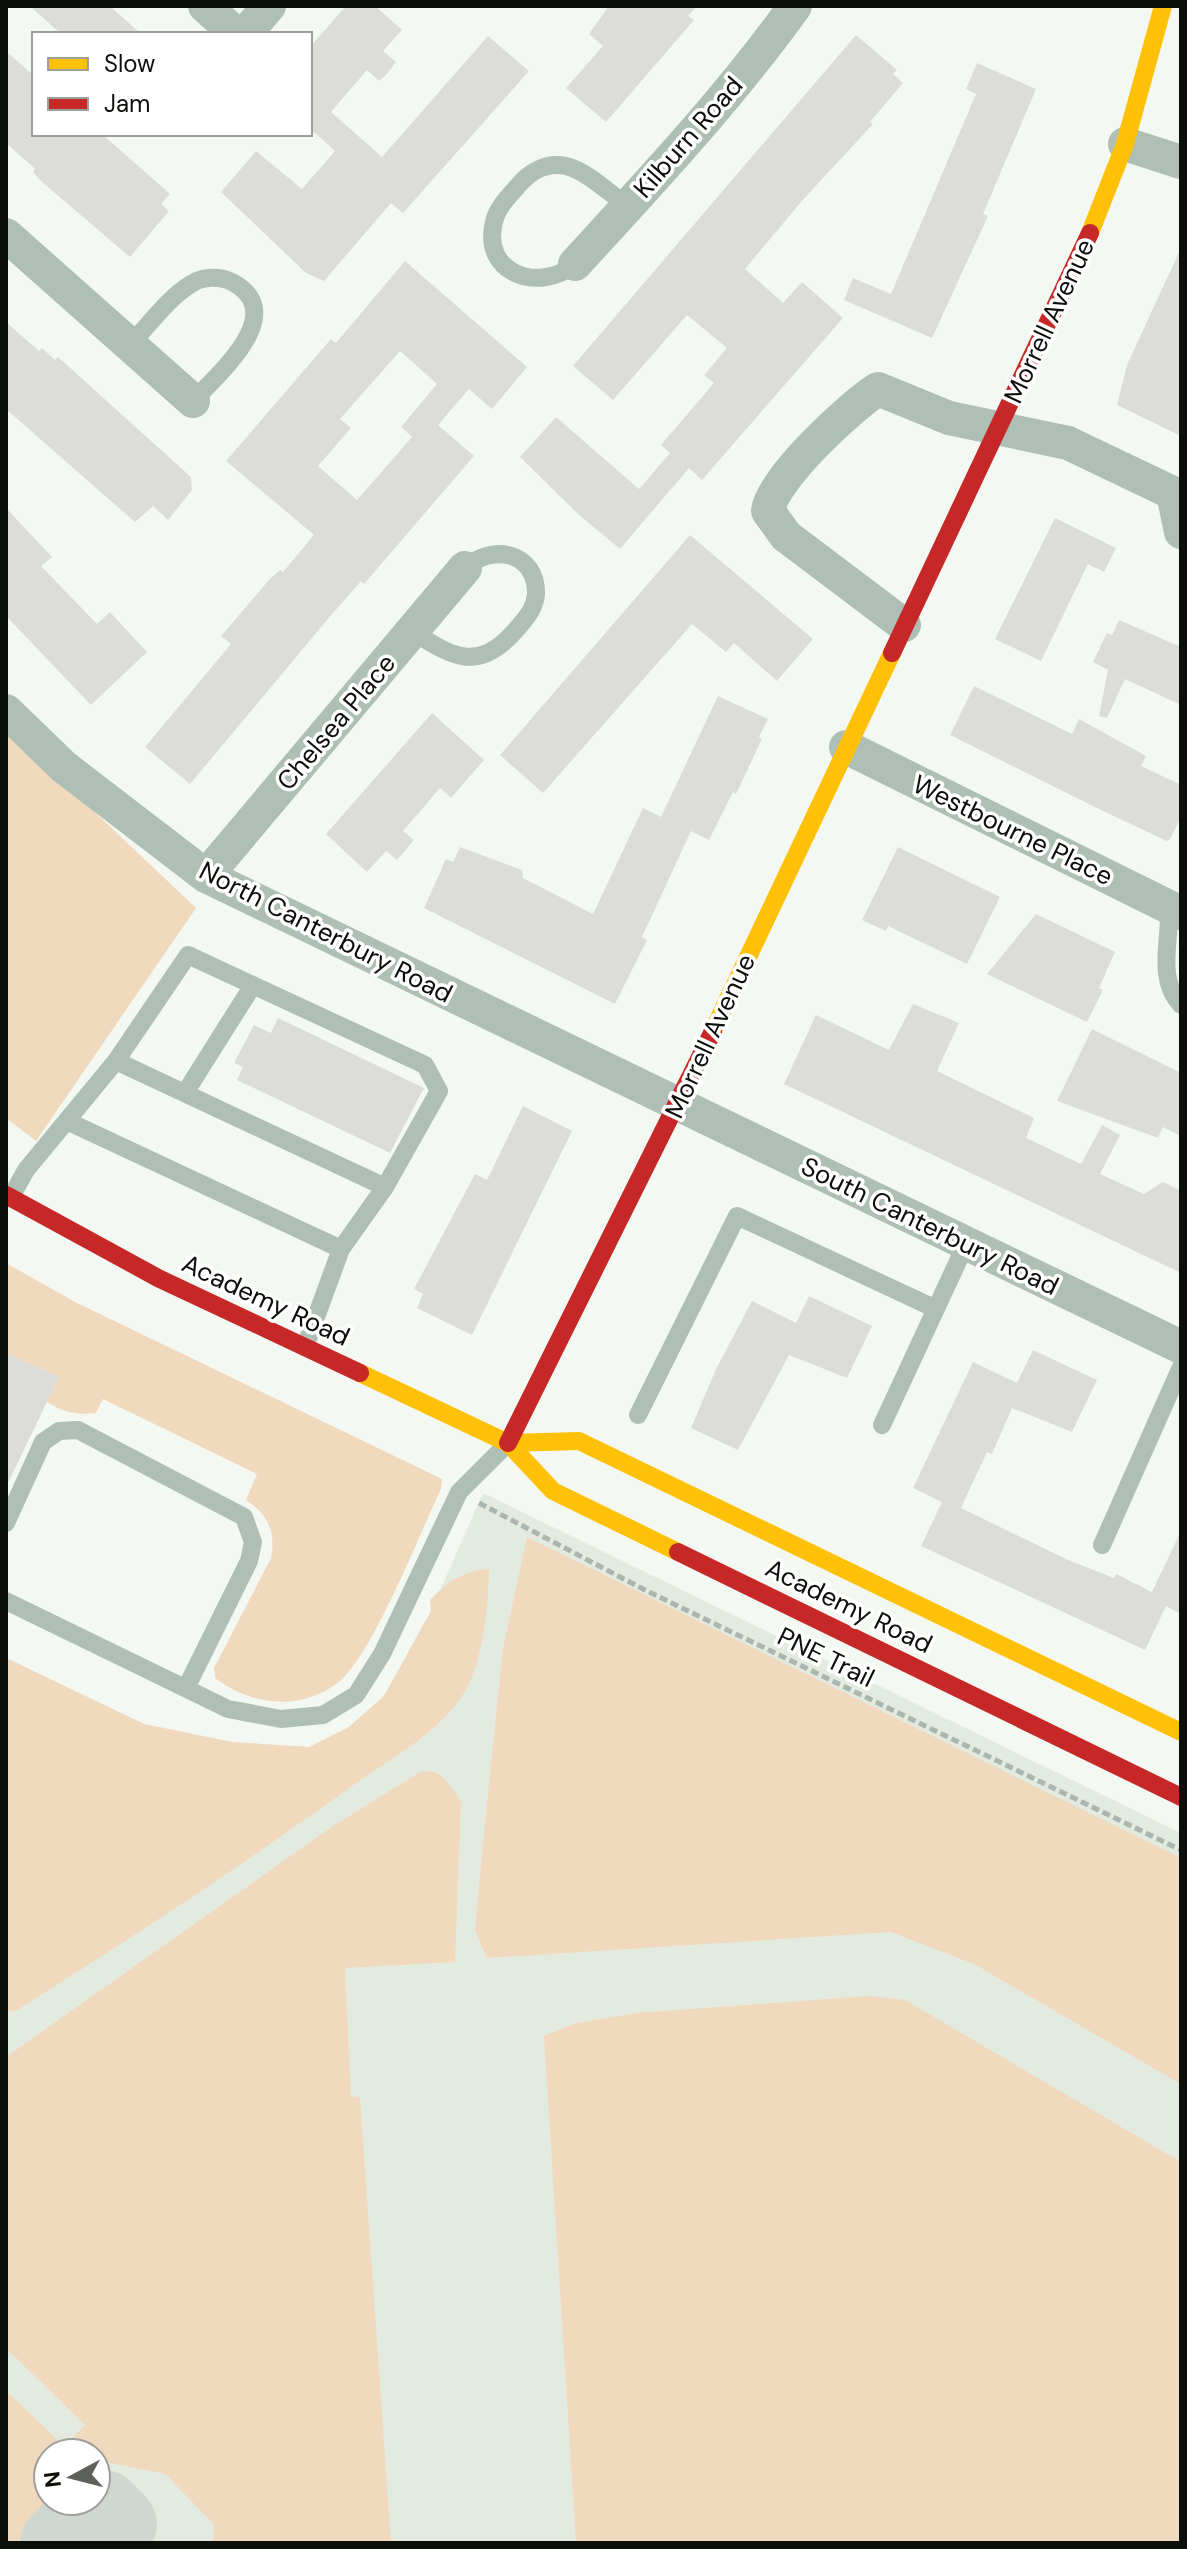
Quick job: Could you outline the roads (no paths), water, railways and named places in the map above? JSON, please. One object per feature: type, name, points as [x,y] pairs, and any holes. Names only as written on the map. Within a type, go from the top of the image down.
[{"type":"main road","name":"Morrell Avenue","points":[[508,1443],[678,1105],[1080,257],[1125,144],[1163,6]]},
{"type":"main road","name":"Academy Road","points":[[8,1196],[158,1278],[508,1443],[553,1491],[1181,1797]]},
{"type":"main road","name":"Academy Road","points":[[508,1443],[579,1441],[1181,1732]]},
{"type":"street","points":[[205,6],[234,32]]},
{"type":"street","points":[[247,32],[269,6]]},
{"type":"street","name":"Kilburn Road","points":[[575,264],[768,44],[795,6]]},
{"type":"street","points":[[1125,144],[1181,162]]},
{"type":"street","points":[[6,235],[193,401]]},
{"type":"street","points":[[904,625],[786,536],[768,511],[771,498],[793,470],[859,402],[878,389],[949,418],[1068,443],[1177,495],[1181,532]]},
{"type":"street","name":"Chelsea Place","points":[[206,876],[465,568]]},
{"type":"street","name":"North Canterbury Road","points":[[6,711],[64,767],[206,876],[678,1105]]},
{"type":"street","name":"Westbourne Place","points":[[846,747],[1175,910]]},
{"type":"street","name":"South Canterbury Road","points":[[678,1105],[1181,1347]]},
{"type":"lane","points":[[575,264],[563,274],[533,280],[519,275],[497,254],[493,224],[498,210],[526,176],[539,168],[567,166],[628,206]]},
{"type":"lane","points":[[130,345],[192,282],[220,278],[244,291],[251,304],[252,332],[245,344],[193,401]]},
{"type":"lane","points":[[412,631],[442,652],[475,657],[504,643],[525,620],[536,597],[531,572],[522,562],[499,553],[486,554],[465,568]]},
{"type":"lane","points":[[1175,910],[1166,958],[1167,980],[1181,1005]]},
{"type":"lane","points":[[8,1196],[116,1061],[188,955],[425,1065],[439,1091],[385,1187],[341,1249],[305,1347]]},
{"type":"lane","points":[[185,1093],[253,985]]},
{"type":"lane","points":[[116,1061],[385,1187]]},
{"type":"lane","points":[[69,1122],[341,1249]]},
{"type":"lane","points":[[638,1415],[737,1216],[936,1309]]},
{"type":"lane","points":[[882,1425],[966,1244]]},
{"type":"lane","points":[[1102,1545],[1181,1367]]},
{"type":"lane","points":[[6,1523],[43,1442],[59,1431],[78,1430],[244,1517],[253,1542],[249,1561],[186,1688]]},
{"type":"lane","points":[[6,1601],[228,1709],[281,1719],[323,1715],[356,1695],[382,1654],[459,1492],[508,1443]]}]
